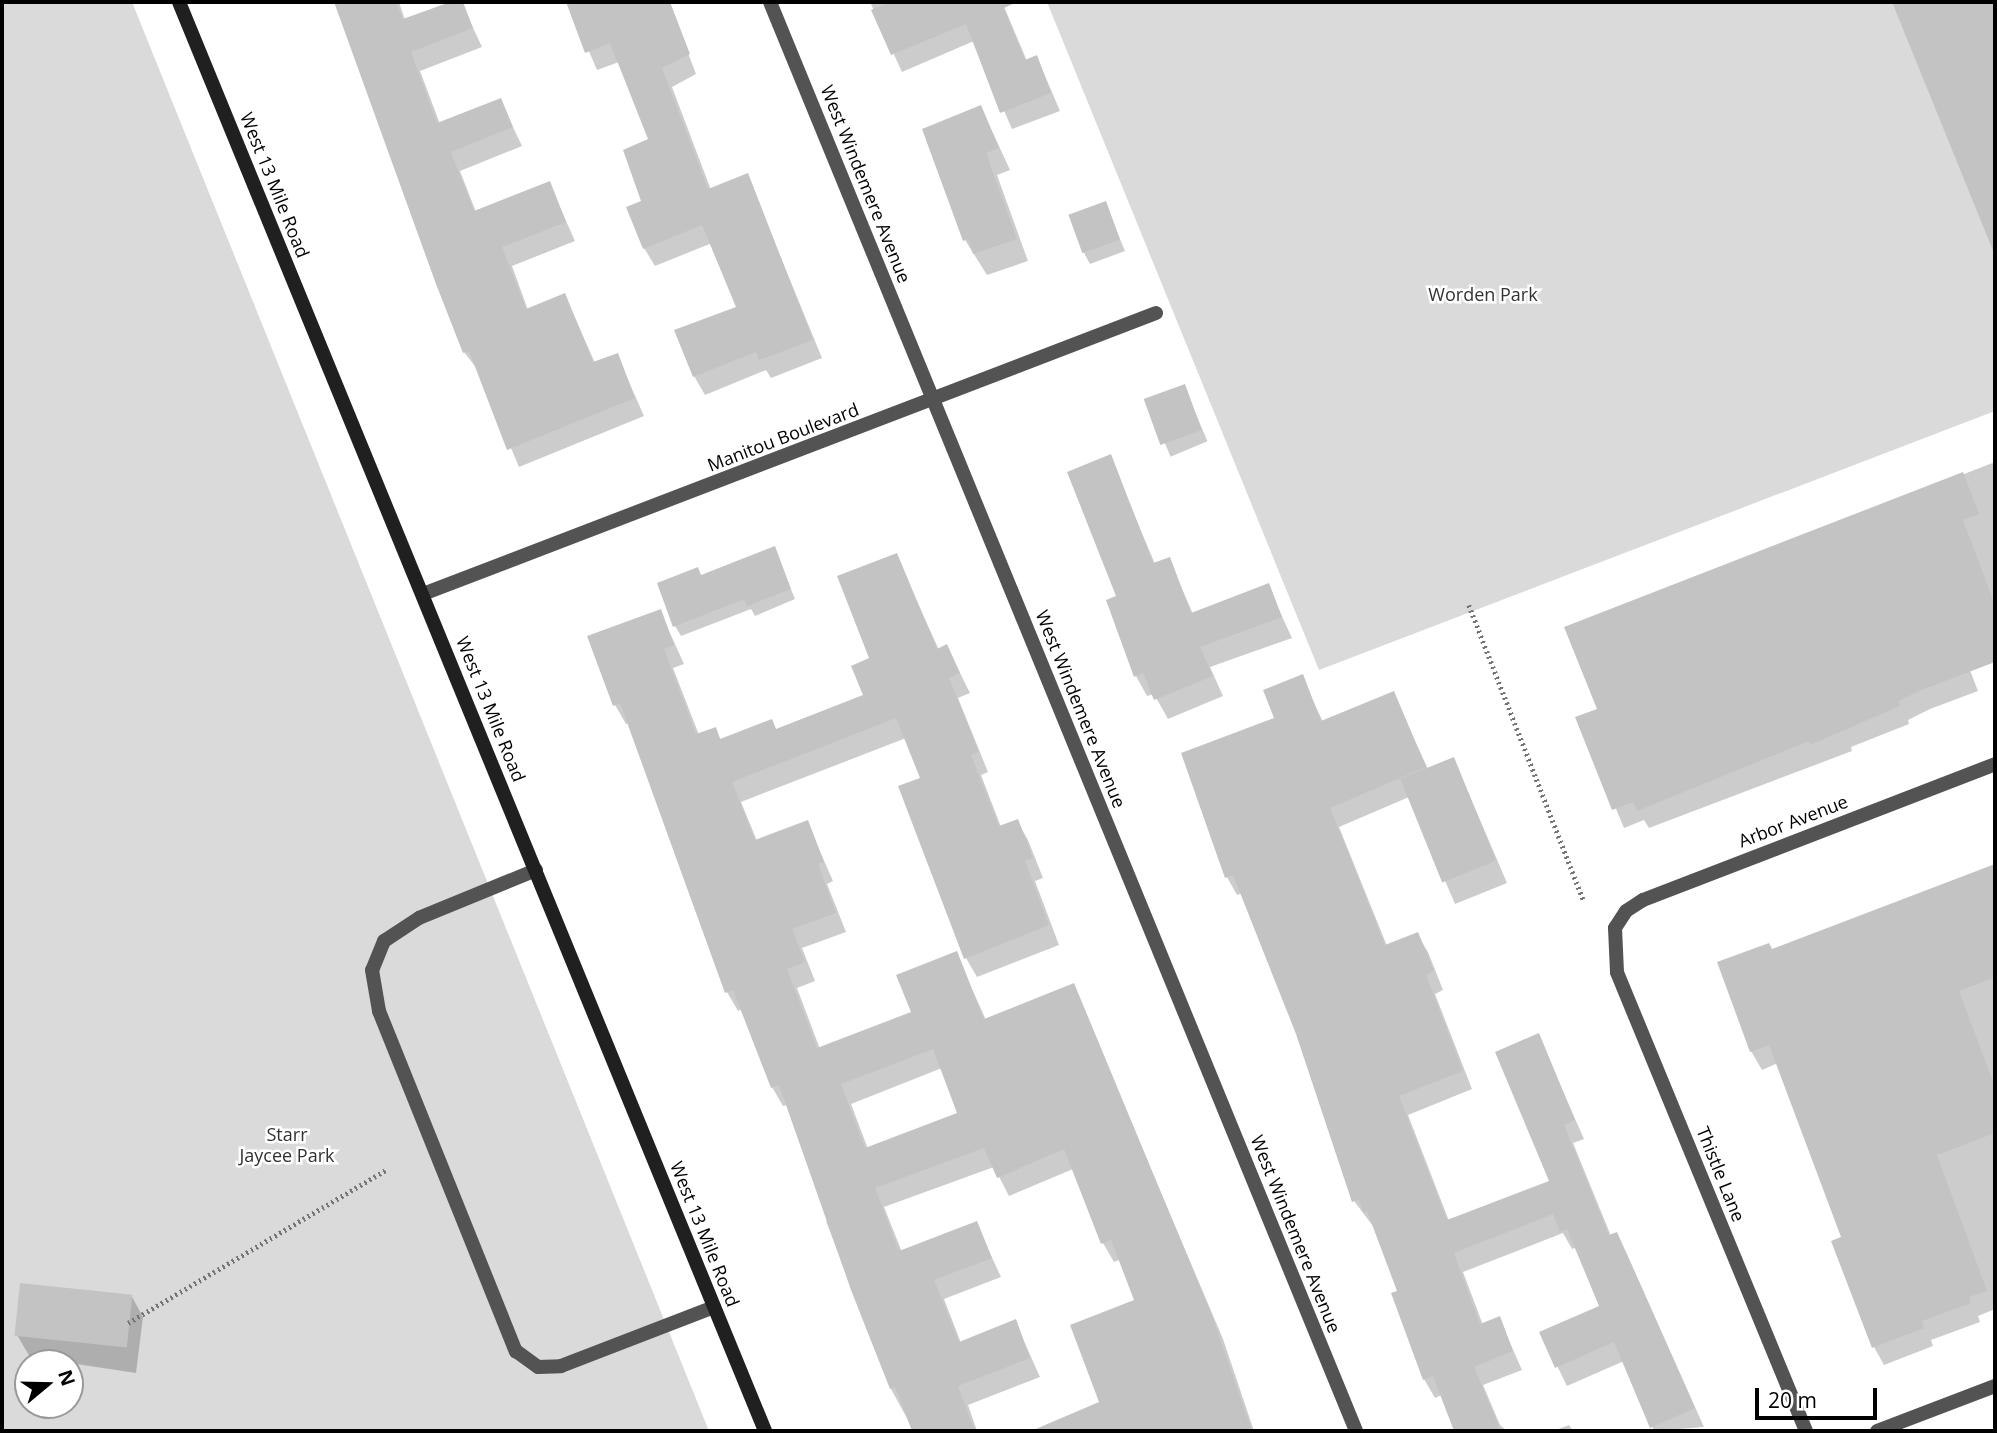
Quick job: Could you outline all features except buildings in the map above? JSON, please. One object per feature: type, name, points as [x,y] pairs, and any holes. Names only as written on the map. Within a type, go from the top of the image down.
[{"type":"main road","name":"West 13 Mile Road","points":[[179,2],[765,1431]]},
{"type":"street","name":"West Windemere Avenue","points":[[770,2],[1356,1431]]},
{"type":"street","name":"Manitou Boulevard","points":[[423,594],[1156,313]]},
{"type":"street","name":"Arbor Avenue","points":[[1615,928],[1626,911],[1643,900],[1995,764]]},
{"type":"street","points":[[537,870],[419,918],[384,941],[372,970],[379,1011],[516,1351],[538,1367],[561,1366],[715,1307]]},
{"type":"street","name":"Thistle Lane","points":[[1615,928],[1617,972],[1806,1431]]},
{"type":"street","points":[[1877,1431],[1995,1386]]},
{"type":"path","points":[[1469,605],[1584,902]]},
{"type":"path","points":[[128,1323],[387,1169]]},
{"type":"green space","name":"Starr Jaycee Park","points":[[2,2],[132,2],[709,1431],[2,1431]]},
{"type":"green space","name":"Worden Park","points":[[1047,2],[1995,2],[1995,411],[1319,670]]}]
